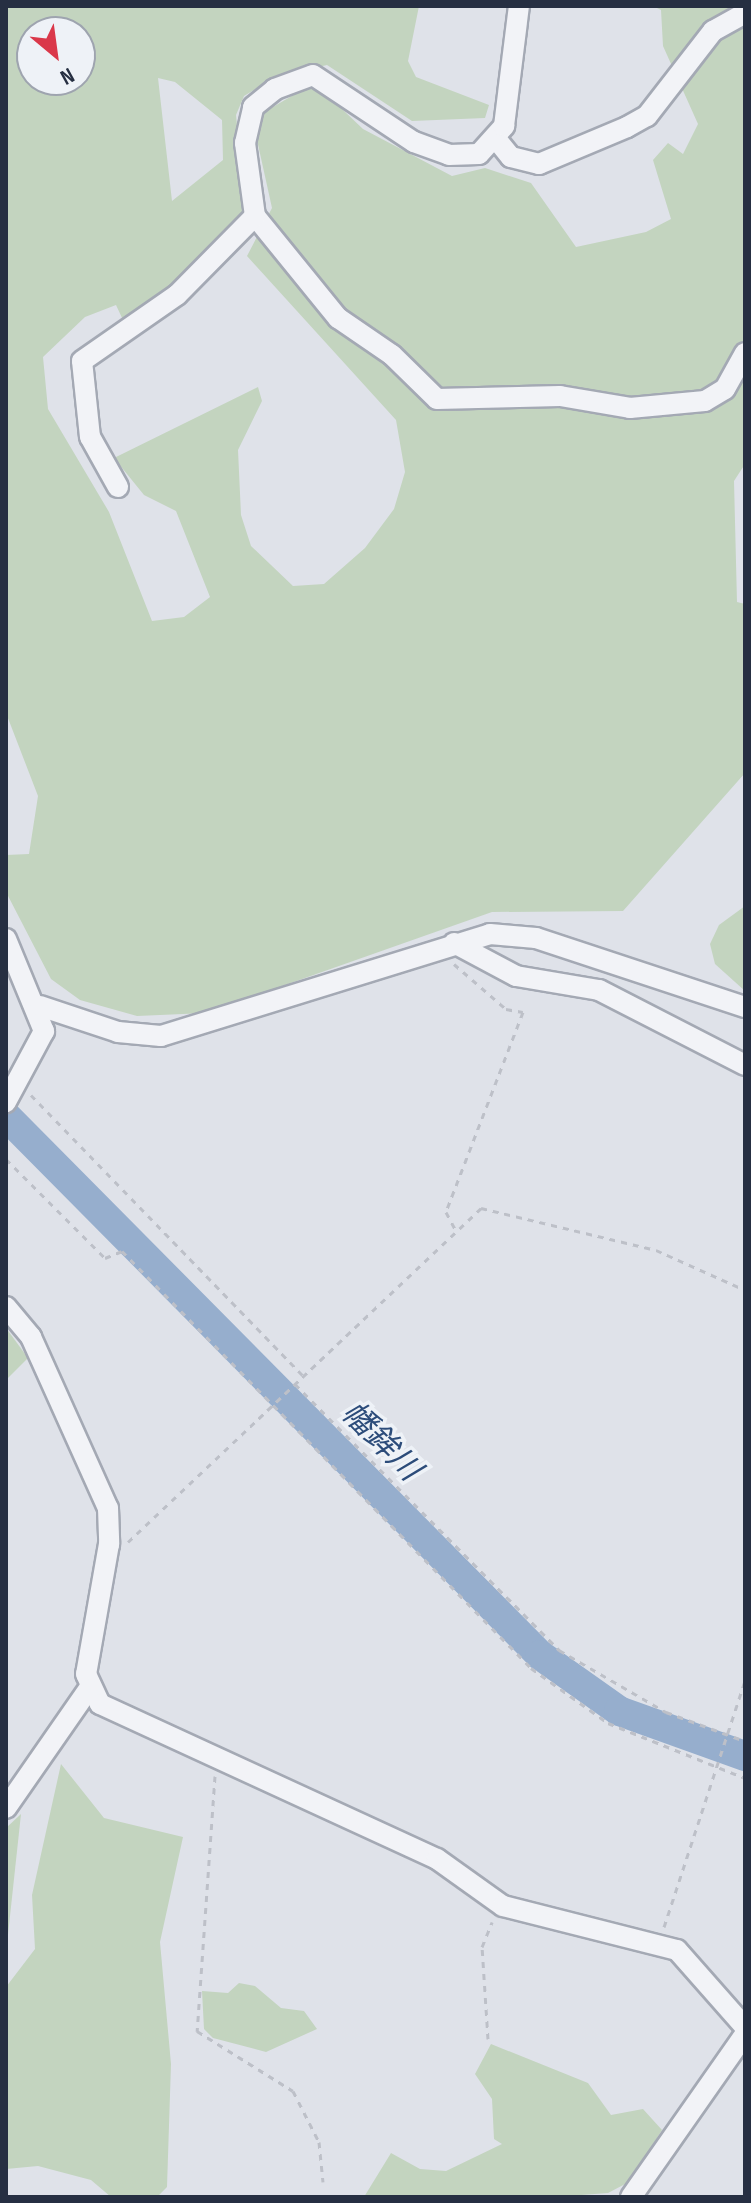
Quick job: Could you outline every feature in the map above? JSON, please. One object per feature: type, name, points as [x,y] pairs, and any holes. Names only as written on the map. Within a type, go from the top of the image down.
[{"type":"street","points":[[519,6],[497,140],[479,154],[449,155],[380,122],[328,78],[296,78],[253,107],[246,121],[255,216],[338,318],[437,399],[560,396],[630,408],[705,401],[725,389],[745,353]]},
{"type":"street","points":[[497,140],[511,157],[539,164],[627,127],[647,116],[713,31],[745,13]]},
{"type":"street","points":[[118,487],[90,437],[82,361],[177,295],[255,216]]},
{"type":"street","points":[[40,1006],[118,1032],[161,1036],[221,1023],[447,945],[490,934],[536,938],[745,1007]]},
{"type":"street","points":[[6,939],[40,1006],[42,1044],[13,1092]]},
{"type":"street","points":[[447,945],[516,976],[599,990],[745,1065]]},
{"type":"street","points":[[6,1307],[31,1337],[102,1490],[106,1563],[88,1690],[6,1808]]},
{"type":"street","points":[[88,1690],[130,1722],[437,1859],[503,1906],[677,1950],[745,2027]]},
{"type":"street","points":[[631,2197],[745,2034]]},
{"type":"path","points":[[447,945],[479,990],[523,1012],[446,1212],[455,1229]]},
{"type":"path","points":[[13,1092],[303,1376]]},
{"type":"path","points":[[6,1159],[105,1258],[122,1251],[270,1408],[531,1668],[608,1723],[745,1778]]},
{"type":"path","points":[[106,1563],[455,1229],[481,1208],[656,1250],[745,1290]]},
{"type":"path","points":[[295,1384],[559,1650],[652,1705],[745,1741]]},
{"type":"path","points":[[659,1943],[745,1680]]},
{"type":"path","points":[[217,1761],[197,2031],[293,2091],[315,2131],[323,2182]]},
{"type":"path","points":[[488,2039],[483,1938],[503,1906]]},
{"type":"green space","points":[[6,6],[419,6],[408,61],[416,77],[489,105],[485,118],[412,121],[327,65],[275,77],[244,96],[236,115],[245,208],[235,229],[156,298],[123,320],[116,305],[85,317],[43,357],[48,409],[109,512],[152,621],[184,617],[210,597],[176,511],[144,495],[114,458],[258,387],[262,401],[238,450],[241,515],[251,546],[293,586],[324,584],[365,548],[394,509],[405,472],[396,420],[247,256],[272,208],[257,140],[261,114],[307,87],[322,90],[363,129],[452,176],[485,168],[531,183],[576,247],[646,232],[671,219],[653,160],[668,143],[683,154],[698,124],[663,46],[661,10],[653,6],[745,6],[745,464],[734,481],[737,602],[745,604],[745,773],[623,911],[492,912],[206,1013],[137,1016],[80,1000],[51,979],[6,892],[6,855],[29,854],[38,796],[6,713]],"holes":[[[158,78],[175,82],[222,120],[223,160],[172,201]]]},
{"type":"green space","points":[[745,906],[745,991],[715,964],[710,944],[719,925]]},
{"type":"green space","points":[[6,1328],[28,1358],[6,1380]]},
{"type":"green space","points":[[61,1764],[104,1818],[183,1837],[160,1942],[171,2064],[167,2187],[157,2197],[111,2197],[91,2180],[38,2166],[6,2169],[6,1987],[35,1949],[32,1895]]},
{"type":"green space","points":[[21,1814],[6,1953],[6,1828]]},
{"type":"green space","points":[[239,1983],[255,1986],[281,2008],[304,2011],[317,2029],[266,2052],[213,2038],[204,2029],[202,1991],[228,1993]]},
{"type":"green space","points":[[491,2044],[588,2083],[611,2115],[643,2109],[662,2130],[629,2182],[608,2193],[555,2197],[364,2197],[391,2153],[420,2169],[446,2171],[502,2144],[494,2139],[492,2099],[475,2074]]},
{"type":"waterway","name":"幡鉾川","points":[[6,1116],[540,1655],[619,1711],[745,1756]]}]
